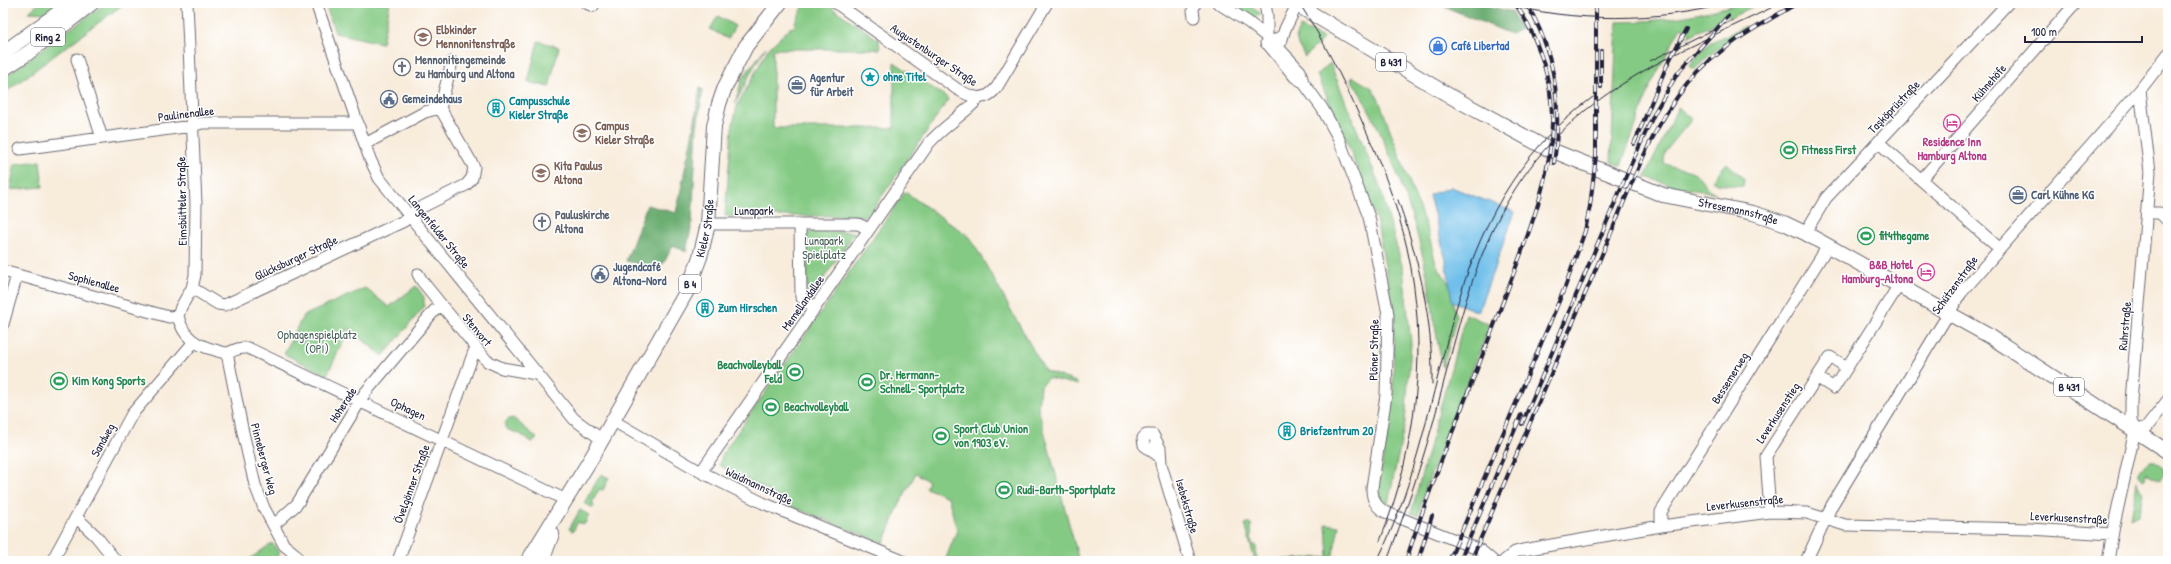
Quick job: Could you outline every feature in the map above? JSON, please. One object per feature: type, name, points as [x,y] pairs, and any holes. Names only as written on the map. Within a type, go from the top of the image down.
[{"type":"main road","name":"Ring 2","points":[[3,54],[72,3]]},
{"type":"main road","name":"Ring 2","points":[[3,69],[28,53],[92,3]]},
{"type":"main road","name":"Kieler Straße","points":[[528,561],[564,504],[655,349],[688,289],[700,258],[708,224],[714,126],[719,104],[730,76],[746,46],[780,3]]},
{"type":"main road","name":"Stresemannstraße","points":[[1295,4],[1431,85],[1546,148],[1662,195],[1753,213],[1784,223],[1949,312],[2008,347],[2168,452]]},
{"type":"main road","name":"Kieler Straße","points":[[542,561],[564,504]]},
{"type":"street","name":"Eimsbütteler Straße","points":[[178,316],[181,307],[192,288],[195,275],[196,204],[186,3]]},
{"type":"street","name":"Langenfelder Straße","points":[[316,3],[365,144],[379,178],[536,374],[574,419],[602,439]]},
{"type":"street","name":"Augustenburger Straße","points":[[836,3],[962,92],[978,99]]},
{"type":"street","name":"Memellandallee","points":[[701,472],[929,143],[944,127],[968,109],[978,99],[986,97],[994,90],[1047,3]]},
{"type":"street","points":[[1194,18],[1192,10],[1196,3]]},
{"type":"street","name":"Plöner Straße","points":[[1218,3],[1236,16],[1259,38],[1269,41],[1295,77],[1303,82]]},
{"type":"street","points":[[1265,3],[1269,41],[1283,35]]},
{"type":"street","name":"Taşköprüstraße","points":[[1805,234],[1826,198],[2008,3]]},
{"type":"street","name":"Kühnehöfe","points":[[1921,180],[2076,3]]},
{"type":"street","points":[[1282,50],[1283,35],[1295,4]]},
{"type":"street","name":"Plöner Straße","points":[[1236,16],[1248,22],[1269,41],[1282,50],[1300,71],[1303,82],[1322,108],[1335,132],[1369,217],[1388,314],[1386,395],[1372,488],[1374,500],[1380,509],[1385,512],[1480,550],[1493,561]]},
{"type":"street","points":[[1248,22],[1259,22],[1267,16]]},
{"type":"street","name":"Schützenstraße","points":[[1806,561],[1824,519],[1949,312],[1969,283],[2140,90],[2168,54]]},
{"type":"street","points":[[76,59],[102,138]]},
{"type":"street","points":[[410,217],[418,209],[466,185],[473,174],[474,167],[440,108],[452,62]]},
{"type":"street","name":"Ruhrstraße","points":[[2108,561],[2112,534],[2135,430],[2131,421],[2131,401],[2150,172],[2140,90]]},
{"type":"street","points":[[365,144],[425,112],[440,108]]},
{"type":"street","name":"Paulinenallee","points":[[20,149],[192,126],[208,122],[358,122]]},
{"type":"street","points":[[1878,142],[1999,248]]},
{"type":"street","points":[[2147,213],[2160,213],[2167,219]]},
{"type":"street","name":"Glücksburger Straße","points":[[192,288],[218,304],[225,305],[354,246],[410,217]]},
{"type":"street","name":"Lunapark","points":[[708,224],[858,224],[869,229]]},
{"type":"street","points":[[800,224],[801,297],[815,308]]},
{"type":"street","name":"Bessemerweg","points":[[1661,526],[1661,512],[1828,246]]},
{"type":"street","name":"Sophienallee","points":[[3,270],[168,316],[178,316]]},
{"type":"street","name":"Stenvort","points":[[418,274],[475,349],[487,361],[502,368],[536,374]]},
{"type":"street","points":[[3,324],[17,275]]},
{"type":"street","name":"Leverkusenstieg","points":[[1818,378],[1834,388],[1900,285]]},
{"type":"street","name":"Hoherade","points":[[274,525],[297,504],[360,402],[434,311],[441,305]]},
{"type":"street","points":[[178,316],[180,326],[193,343],[202,347],[227,353]]},
{"type":"street","name":"Sandweg","points":[[52,561],[132,414],[193,343]]},
{"type":"street","name":"Ophagen","points":[[227,353],[237,347],[248,348],[442,440],[564,504]]},
{"type":"street","name":"Övelgönner Straße","points":[[398,561],[475,349]]},
{"type":"street","name":"Pinneberger Weg","points":[[227,353],[242,428],[256,485],[264,508],[284,545],[295,554],[299,561]]},
{"type":"street","name":"Leverkusenstieg","points":[[1770,512],[1766,456],[1818,378],[1830,357],[1847,367]]},
{"type":"street","points":[[2135,430],[2147,427],[2168,400]]},
{"type":"street","name":"Waidmannstraße","points":[[612,420],[701,472],[776,509],[903,561]]},
{"type":"street","name":"Isebekstraße","points":[[1160,457],[1190,561]]},
{"type":"street","name":"Leverkusenstraße","points":[[1504,561],[1515,552],[1523,550],[1661,526],[1770,512],[1799,511],[1845,525],[2030,529],[2112,534]]},
{"type":"street","points":[[76,517],[96,536],[116,561]]},
{"type":"green space","points":[[39,3],[56,3],[56,6],[47,13],[29,12]]},
{"type":"green space","points":[[106,3],[125,3],[3,94],[3,78]]},
{"type":"green space","points":[[325,3],[390,3],[382,43],[335,33]]},
{"type":"green space","points":[[809,3],[825,3],[879,40],[880,49],[773,49],[773,128],[894,128],[894,62],[949,99],[871,212],[865,216],[725,216],[732,128],[737,106],[768,49],[796,24],[795,22],[805,4],[810,5]]},
{"type":"green space","points":[[1236,3],[1246,3],[1261,14],[1254,18],[1242,13],[1242,7]]},
{"type":"green space","points":[[1436,3],[1477,3],[1512,12],[1521,29],[1511,34]]},
{"type":"green space","points":[[1741,3],[1760,3],[1730,18],[1725,14],[1714,24],[1687,37],[1690,32],[1681,27],[1651,84],[1621,166],[1611,162],[1617,22],[1649,21],[1680,17]]},
{"type":"green space","points":[[718,16],[735,26],[728,39],[710,29]]},
{"type":"green space","points":[[1746,26],[1746,28],[1710,55],[1694,70],[1689,66],[1709,43]]},
{"type":"green space","points":[[1300,27],[1324,38],[1305,57],[1298,45],[1296,36]]},
{"type":"green space","points":[[538,41],[559,47],[549,87],[528,82]]},
{"type":"green space","points":[[766,47],[752,70],[735,104],[742,79]]},
{"type":"green space","points":[[1330,63],[1379,184],[1403,269],[1411,343],[1405,423],[1387,508],[1382,503],[1380,498],[1379,485],[1393,394],[1394,313],[1376,219],[1347,142],[1317,75]]},
{"type":"green space","points":[[1353,77],[1372,88],[1379,100],[1428,232],[1436,264],[1450,285],[1456,318],[1443,367],[1426,271],[1414,223],[1386,146],[1363,99],[1351,79]]},
{"type":"green space","points":[[700,88],[703,90],[697,127],[692,224],[686,252],[673,245],[664,263],[653,267],[626,261],[647,205],[676,213],[694,126]]},
{"type":"green space","points":[[1678,107],[1692,119],[1665,152],[1664,163],[1695,173],[1709,189],[1716,193],[1681,188],[1645,177]]},
{"type":"green space","points":[[40,161],[43,187],[10,190],[15,164]]},
{"type":"green space","points":[[1727,163],[1744,179],[1743,187],[1717,184],[1712,180]]},
{"type":"green space","name":"Dr. Hermann- Schnell- Sportplatz","points":[[905,192],[970,237],[1045,371],[1076,382],[1078,385],[1048,378],[1040,386],[1038,408],[1079,561],[945,561],[957,530],[948,497],[926,488],[929,482],[916,473],[900,503],[884,543],[792,507],[763,488],[719,465],[723,453]]},
{"type":"green space","name":"Lunapark Spielplatz","points":[[806,231],[855,232],[814,293],[807,291]]},
{"type":"green space","name":"Ophagenspielplatz (OPI)","points":[[416,286],[424,297],[424,307],[383,356],[349,329],[327,375],[284,354],[303,316],[365,288],[389,307]]},
{"type":"green space","points":[[1466,314],[1490,325],[1426,487],[1418,515],[1411,513]]},
{"type":"green space","points":[[513,418],[536,437],[536,440],[532,442],[520,434],[508,430],[505,427],[506,422]]},
{"type":"green space","points":[[2150,462],[2155,462],[2164,468],[2165,473],[2160,480],[2146,473],[2145,479],[2143,480],[2138,474],[2138,471]]},
{"type":"green space","points":[[601,474],[609,478],[603,490],[599,489],[592,503],[594,505],[593,508],[584,503]]},
{"type":"green space","points":[[2137,481],[2143,491],[2139,515],[2131,519]]},
{"type":"green space","points":[[580,510],[589,515],[584,525],[578,522],[573,531],[569,529]]},
{"type":"green space","points":[[1245,524],[1251,524],[1252,545],[1256,545],[1257,561],[1255,561]]},
{"type":"green space","points":[[1326,524],[1339,526],[1332,559],[1259,561],[1328,557]]},
{"type":"green space","points":[[272,543],[280,554],[269,561],[247,561]]},
{"type":"water","points":[[1451,187],[1515,212],[1478,312],[1452,301],[1446,260],[1429,195]]},
{"type":"tram line","points":[[1299,3],[1339,73],[1381,165],[1403,231],[1414,285],[1418,359],[1416,396],[1411,433],[1403,470],[1393,506],[1380,541]]},
{"type":"tram line","points":[[1501,3],[1529,10],[1557,14],[1616,18],[1674,14],[1730,3]]},
{"type":"tram line","points":[[1387,561],[1423,458],[1468,293],[1483,253],[1501,214],[1523,177],[1551,143],[1586,110],[1608,93],[1680,51],[1781,3]]},
{"type":"tram line","points":[[1650,61],[1733,20]]},
{"type":"tram line","points":[[1377,561],[1403,500],[1422,437],[1455,313],[1475,254],[1502,197],[1541,144],[1593,97]]},
{"type":"tram line","points":[[1398,200],[1406,223],[1423,290],[1430,337],[1432,384]]},
{"type":"railway","points":[[1406,561],[1443,456],[1497,318],[1531,225],[1538,205],[1548,164],[1551,144],[1552,107],[1547,76],[1531,30],[1515,3]]},
{"type":"railway","points":[[1526,3],[1544,41],[1554,80],[1557,101],[1554,163]]},
{"type":"railway","points":[[1449,561],[1565,287],[1585,231],[1590,206],[1596,156],[1596,3]]},
{"type":"railway","points":[[1471,561],[1630,186],[1661,122],[1674,102],[1699,70],[1739,38],[1798,3]]},
{"type":"railway","points":[[1522,424],[1629,169],[1655,112],[1677,74],[1728,16]]},
{"type":"railway","points":[[1634,144],[1667,65],[1686,29]]},
{"type":"railway","points":[[1601,51],[1601,87]]},
{"type":"railway","points":[[1460,561],[1521,415]]},
{"type":"railway","points":[[1418,561],[1432,516]]},
{"type":"place","name":"Elbkinder Mennonitenstraße","points":[[423,37]]},
{"type":"place","name":"Café Libertad","points":[[1438,46]]},
{"type":"place","name":"Mennonitengemeinde zu Hamburg und Altona","points":[[402,67]]},
{"type":"place","name":"ohne Titel","points":[[870,77]]},
{"type":"place","name":"Agentur für Arbeit","points":[[797,85]]},
{"type":"place","name":"Gemeindehaus","points":[[389,99]]},
{"type":"place","name":"Campusschule Kieler Straße","points":[[496,108]]},
{"type":"place","name":"Residence Inn Hamburg Altona","points":[[1952,123]]},
{"type":"place","name":"Campus Kieler Straße","points":[[582,133]]},
{"type":"place","name":"Fitness First","points":[[1789,150]]},
{"type":"place","name":"Kita Paulus Altona","points":[[541,173]]},
{"type":"place","name":"Carl Kühne KG","points":[[2018,195]]},
{"type":"place","name":"Pauluskirche Altona","points":[[542,222]]},
{"type":"place","name":"fit4thegame","points":[[1866,236]]},
{"type":"place","name":"B&B Hotel Hamburg-Altona","points":[[1926,272]]},
{"type":"place","name":"Jugendcafé Altona-Nord","points":[[600,274]]},
{"type":"place","name":"Zum Hirschen","points":[[705,308]]},
{"type":"place","name":"Beachvolleyball Feld","points":[[795,372]]},
{"type":"place","name":"Kim Kong Sports","points":[[59,381]]},
{"type":"place","name":"Dr. Hermann- Schnell- Sportplatz","points":[[867,382]]},
{"type":"place","name":"Beachvolleyball","points":[[771,407]]},
{"type":"place","name":"Briefzentrum 20","points":[[1287,431]]},
{"type":"place","name":"Sport Club Union von 1903 eV.","points":[[941,436]]},
{"type":"place","name":"Rudi-Barth-Sportplatz","points":[[1004,490]]}]
